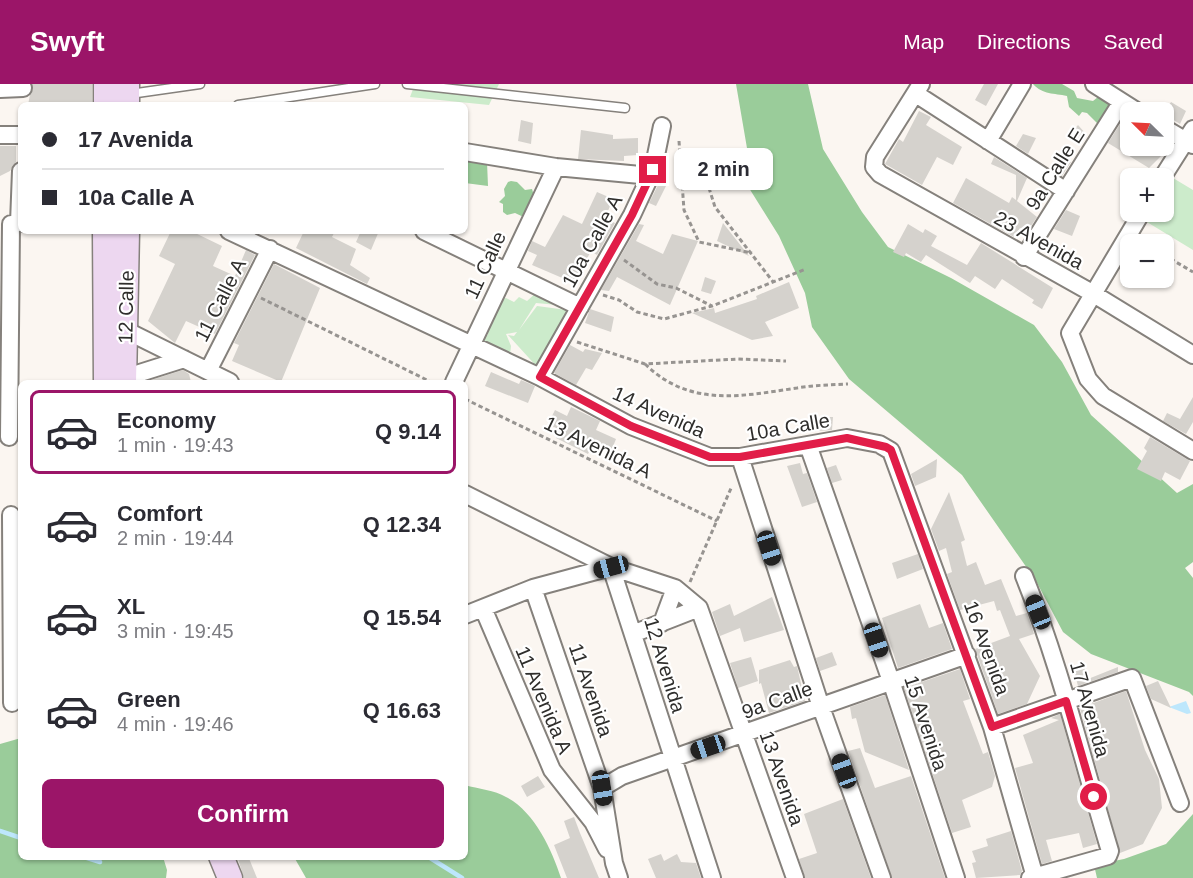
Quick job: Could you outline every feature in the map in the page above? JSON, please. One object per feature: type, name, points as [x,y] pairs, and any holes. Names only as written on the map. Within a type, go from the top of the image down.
[{"type":"main road","name":"12 Calle","points":[[105,234],[116,330],[118,380]]},
{"type":"main road","name":"12 Calle","points":[[116,330],[127,234]]},
{"type":"main road","points":[[206,860],[213,878]]},
{"type":"main road","points":[[223,860],[230,878]]},
{"type":"street","points":[[988,141],[1022,84]]},
{"type":"street","points":[[1094,84],[1120,102]]},
{"type":"street","points":[[0,89],[23,92]]},
{"type":"street","points":[[918,89],[988,141],[1065,191]]},
{"type":"street","name":"23 Avenida","points":[[918,89],[875,158],[874,167],[880,174],[1024,257],[1092,293],[1193,355]]},
{"type":"street","name":"9a Calle E","points":[[1024,257],[1120,105]]},
{"type":"street","name":"10a Calle A","points":[[540,377],[632,215],[651,176],[662,126]]},
{"type":"street","points":[[1169,168],[1190,138],[1174,132]]},
{"type":"street","points":[[0,135],[18,135]]},
{"type":"street","points":[[468,152],[556,167],[651,176]]},
{"type":"street","name":"11 Calle","points":[[455,380],[556,167]]},
{"type":"street","points":[[10,437],[13,224],[18,191]]},
{"type":"street","points":[[1136,222],[1071,330],[1088,379],[1103,396],[1193,451]]},
{"type":"street","name":"14 Avenida","points":[[236,234],[540,377],[631,426],[710,457],[740,457]]},
{"type":"street","points":[[430,234],[580,307]]},
{"type":"street","name":"11 Calle A","points":[[208,370],[270,249]]},
{"type":"street","points":[[116,330],[226,380]]},
{"type":"street","points":[[121,380],[184,359]]},
{"type":"street","name":"10a Calle","points":[[740,457],[847,438],[879,444]]},
{"type":"street","name":"16 Avenida","points":[[879,444],[891,450],[967,655],[992,727],[1033,878]]},
{"type":"street","name":"15 Avenida","points":[[808,445],[892,684],[956,878]]},
{"type":"street","points":[[740,457],[821,707],[882,878]]},
{"type":"street","name":"13 Avenida","points":[[468,496],[611,567],[680,591],[699,608],[795,878]]},
{"type":"street","points":[[11,515],[16,595],[12,703]]},
{"type":"street","points":[[468,614],[532,588],[611,567]]},
{"type":"street","name":"12 Avenida","points":[[611,567],[635,633],[671,760],[712,878]]},
{"type":"street","name":"17 Avenida","points":[[1024,576],[1038,612],[1066,701],[1110,851],[1108,856],[1033,878]]},
{"type":"street","name":"11 Avenida","points":[[532,588],[602,788],[616,871]]},
{"type":"street","points":[[662,623],[680,591]]},
{"type":"street","name":"11 Avenida A","points":[[483,608],[547,762],[593,822],[616,871]]},
{"type":"street","points":[[635,633],[699,608]]},
{"type":"street","name":"9a Calle","points":[[602,788],[622,776],[892,684],[967,655]]},
{"type":"street","points":[[992,727],[1132,678],[1180,802]]},
{"type":"lane","points":[[118,94],[200,84]]},
{"type":"lane","points":[[258,102],[375,84]]},
{"type":"lane","points":[[407,84],[625,108]]},
{"type":"path","points":[[679,141],[684,210],[699,242],[752,253]]},
{"type":"path","points":[[709,188],[715,207],[774,284]]},
{"type":"path","points":[[609,252],[631,263],[657,284],[676,288],[712,306]]},
{"type":"path","points":[[1174,261],[1193,272]]},
{"type":"path","points":[[591,289],[619,300],[637,312],[664,319],[712,306],[774,284],[806,268]]},
{"type":"path","points":[[249,292],[427,380]]},
{"type":"path","points":[[561,337],[645,364],[738,359],[786,361]]},
{"type":"path","points":[[645,364],[659,377],[706,396],[732,398],[800,387],[848,384]]},
{"type":"path","name":"13 Avenida A","points":[[468,400],[717,521]]},
{"type":"path","points":[[680,591],[717,521],[736,478],[740,457]]},
{"type":"green space","points":[[415,84],[499,84],[489,105],[410,97]]},
{"type":"green space","points":[[736,84],[808,84],[823,149],[862,212],[888,247],[951,278],[1034,325],[1062,362],[1091,415],[1177,493],[1193,484],[1193,562],[1185,568],[1193,578],[1193,696],[1189,692],[1091,654],[1063,632],[1036,581],[962,475],[849,379],[812,327],[805,293],[779,236],[749,188],[748,154]]},
{"type":"green space","points":[[1033,84],[1062,84],[1074,91],[1077,98],[1093,101],[1098,97],[1115,104],[1101,127],[1087,113],[1082,112],[1079,116],[1069,107],[1067,96],[1045,92]]},
{"type":"green space","points":[[469,157],[487,162],[488,186],[468,183]]},
{"type":"green space","points":[[1174,179],[1193,190],[1193,250],[1174,238],[1174,234],[1167,234],[1147,222],[1174,222]]},
{"type":"green space","points":[[511,181],[517,182],[525,190],[532,189],[535,199],[530,220],[515,213],[507,215],[503,212],[503,204],[499,202],[505,196],[504,189]]},
{"type":"green space","points":[[537,292],[568,306],[536,303],[519,330],[537,306],[567,310],[539,369],[508,335],[514,336],[517,332],[506,334],[511,346],[510,355],[487,361],[476,357],[475,353],[484,336],[488,335],[487,330],[499,300],[506,298],[514,302],[519,297],[527,301]]},
{"type":"green space","points":[[18,739],[18,860],[164,860],[167,870],[166,878],[0,878],[0,744]]},
{"type":"green space","points":[[468,786],[492,791],[516,803],[541,832],[561,878],[306,878],[296,860],[468,860]]},
{"type":"green space","points":[[1193,814],[1193,878],[1097,878],[1094,865],[1124,859],[1166,844]]},
{"type":"water","points":[[1186,701],[1191,713],[1187,714],[1169,707]]},
{"type":"building","points":[[32,84],[92,84],[92,102],[29,102]]},
{"type":"building","points":[[984,84],[998,84],[986,106],[975,100]]},
{"type":"building","points":[[1174,104],[1186,111],[1180,124],[1174,120]]},
{"type":"building","points":[[919,111],[931,117],[926,125],[962,147],[953,165],[937,157],[922,185],[885,164],[899,139],[903,142]]},
{"type":"building","points":[[521,120],[533,123],[531,144],[518,141]]},
{"type":"building","points":[[1120,124],[1120,150],[1108,143]]},
{"type":"building","points":[[1078,125],[1086,134],[1080,143],[1068,137]]},
{"type":"building","points":[[581,130],[613,135],[613,139],[638,138],[638,155],[624,156],[624,161],[578,159]]},
{"type":"building","points":[[1023,134],[1036,138],[1028,154],[1016,146]]},
{"type":"building","points":[[0,146],[16,146],[16,162],[10,171],[0,176]]},
{"type":"building","points":[[1129,156],[1161,156],[1149,168]]},
{"type":"building","points":[[994,157],[1027,178],[1017,201],[1037,217],[1027,232],[1020,228],[1014,237],[953,203],[966,178],[1009,203],[1012,197],[1016,200],[1016,175],[991,164]]},
{"type":"building","points":[[1060,160],[1071,162],[1062,176],[1054,171]]},
{"type":"building","points":[[660,181],[667,184],[656,206],[649,203]]},
{"type":"building","points":[[597,192],[613,199],[605,218],[615,223],[597,255],[591,251],[574,283],[532,265],[537,255],[528,251],[532,241],[545,247],[563,215],[582,224]]},
{"type":"building","points":[[1066,210],[1080,216],[1072,236],[1054,229]]},
{"type":"building","points":[[723,223],[749,256],[717,241]]},
{"type":"building","points":[[639,224],[644,225],[636,241],[663,254],[672,234],[698,241],[670,305],[617,277],[609,291],[601,290]]},
{"type":"building","points":[[908,224],[923,233],[925,229],[937,236],[931,246],[967,265],[981,243],[1053,288],[1042,309],[1032,303],[1034,300],[1002,279],[995,289],[975,276],[970,283],[926,255],[921,262],[906,253],[904,257],[893,252]]},
{"type":"building","points":[[170,234],[197,234],[222,246],[213,266],[235,276],[246,250],[255,255],[215,334],[186,321],[175,343],[148,321],[175,264],[159,256]]},
{"type":"building","points":[[303,234],[334,234],[332,237],[356,249],[350,265],[370,278],[367,284],[296,248]]},
{"type":"building","points":[[360,234],[378,234],[371,250],[356,242]]},
{"type":"building","points":[[274,264],[320,288],[282,380],[276,380],[232,361],[239,345],[234,343]]},
{"type":"building","points":[[705,277],[716,281],[711,294],[701,291]]},
{"type":"building","points":[[789,282],[799,308],[765,322],[773,336],[752,340],[692,313],[714,308],[715,313],[757,299],[756,296]]},
{"type":"building","points":[[590,309],[614,317],[611,332],[585,323]]},
{"type":"building","points":[[570,345],[583,352],[585,349],[602,353],[592,370],[586,368],[576,385],[554,373]]},
{"type":"building","points":[[183,370],[189,374],[190,380],[151,380]]},
{"type":"building","points":[[491,372],[519,384],[521,380],[535,386],[528,403],[485,386]]},
{"type":"building","points":[[1193,397],[1193,422],[1186,434],[1163,421],[1167,413],[1180,419]]},
{"type":"building","points":[[571,407],[600,421],[596,430],[616,439],[612,449],[594,442],[588,454],[556,438],[559,430],[548,424],[555,410],[567,416]]},
{"type":"building","points":[[819,417],[833,417],[832,430],[818,431]]},
{"type":"building","points":[[1150,437],[1190,461],[1180,480],[1165,472],[1161,481],[1137,469],[1147,451],[1144,448]]},
{"type":"building","points":[[937,459],[936,477],[915,486],[911,474]]},
{"type":"building","points":[[800,463],[803,474],[807,473],[817,502],[802,507],[787,466]]},
{"type":"building","points":[[836,465],[842,480],[832,483],[827,468]]},
{"type":"building","points":[[949,492],[965,540],[961,542],[967,566],[976,562],[985,585],[1001,579],[1016,616],[1027,613],[1034,634],[1019,639],[1040,676],[1027,704],[998,714],[975,649],[1010,636],[994,601],[960,610],[947,574],[952,572],[946,548],[939,551],[931,529]]},
{"type":"building","points":[[918,554],[923,569],[897,579],[892,563]]},
{"type":"building","points":[[772,597],[784,630],[744,642],[740,628],[720,636],[712,612],[730,604],[734,616]]},
{"type":"building","points":[[920,604],[929,628],[943,623],[952,649],[898,668],[882,618]]},
{"type":"building","points":[[832,652],[837,665],[820,671],[816,658]]},
{"type":"building","points":[[751,657],[758,681],[738,688],[730,663]]},
{"type":"building","points":[[790,660],[794,667],[797,666],[805,701],[769,713],[761,683],[759,684],[759,670]]},
{"type":"building","points":[[1084,666],[1088,679],[1118,667],[1118,672],[1078,686],[1074,671]]},
{"type":"building","points":[[960,669],[970,699],[963,701],[983,754],[988,752],[995,776],[992,787],[962,800],[971,827],[952,833],[904,688]]},
{"type":"building","points":[[1158,681],[1171,708],[1151,699],[1146,686]]},
{"type":"building","points":[[1126,691],[1145,750],[1159,779],[1162,808],[1143,844],[1120,853],[1080,708]]},
{"type":"building","points":[[885,695],[909,770],[865,752],[856,718],[852,719],[850,707]]},
{"type":"building","points":[[1060,714],[1097,844],[1083,848],[1079,833],[1046,840],[1052,861],[1042,864],[1015,768],[1033,763],[1023,735],[1059,720],[1051,718]]},
{"type":"building","points":[[860,748],[875,788],[911,776],[945,878],[892,878],[848,751]]},
{"type":"building","points":[[538,776],[545,787],[527,797],[521,786]]},
{"type":"building","points":[[843,799],[871,878],[805,878],[799,859],[817,853],[804,814]]},
{"type":"building","points":[[574,817],[599,878],[567,878],[554,845],[570,838],[564,821]]},
{"type":"building","points":[[1011,831],[1022,871],[1020,875],[976,878],[972,863],[976,862],[972,851],[988,846],[986,839]]},
{"type":"building","points":[[661,854],[664,861],[677,854],[681,862],[696,863],[701,878],[656,878],[648,859]]},
{"type":"building","points":[[238,860],[250,860],[257,878],[244,878]]},
{"type":"waterway","points":[[0,831],[18,837]]},
{"type":"waterway","points":[[94,860],[100,862]]},
{"type":"waterway","points":[[433,860],[462,878]]},
{"type":"route","points":[[653,170],[632,215],[540,377],[631,426],[710,457],[740,457],[847,438],[879,444],[891,450],[992,727],[1066,701],[1094,797]]}]
